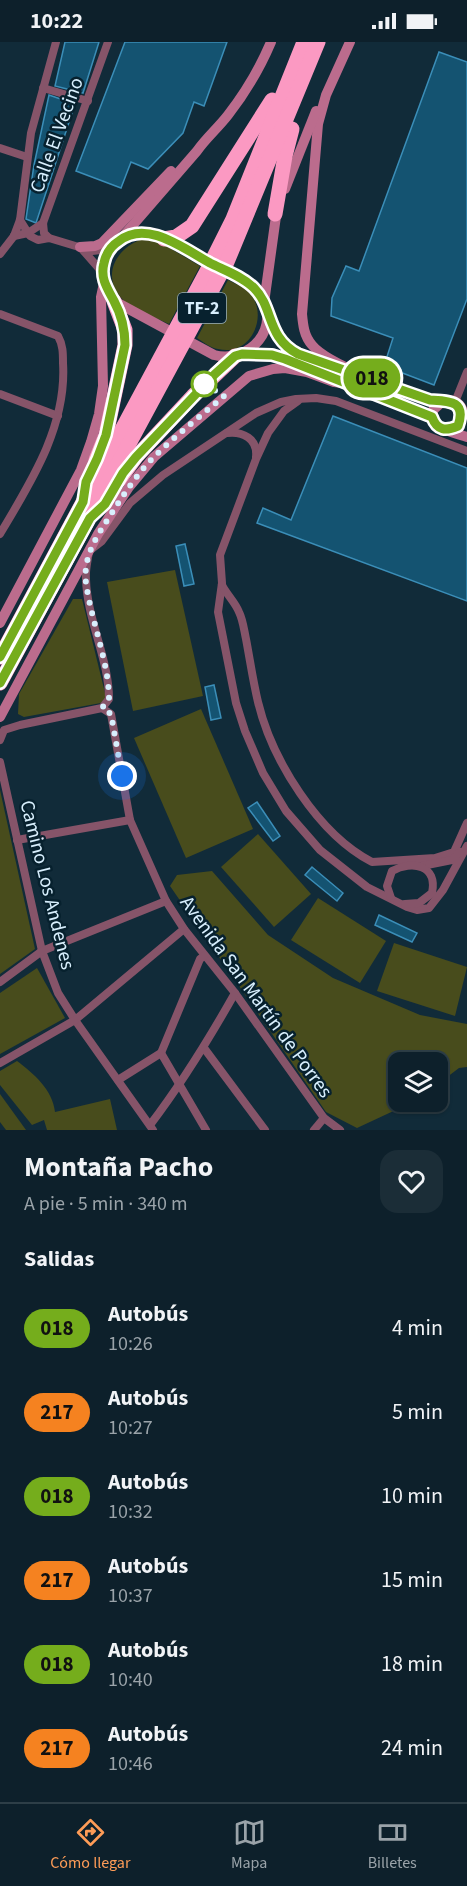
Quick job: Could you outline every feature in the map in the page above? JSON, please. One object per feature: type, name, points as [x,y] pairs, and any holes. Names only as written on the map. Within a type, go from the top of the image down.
[{"type":"highway","name":"TF-2","points":[[0,657],[233,219],[304,42]]},
{"type":"highway","name":"TF-2","points":[[0,683],[227,262],[318,42]]},
{"type":"highway","points":[[164,239],[176,237],[192,226],[276,93],[290,77]]},
{"type":"highway","points":[[275,214],[285,156],[297,112],[299,90]]},
{"type":"highway","points":[[83,502],[86,482],[106,435],[125,345],[125,330],[114,301]]},
{"type":"highway","points":[[90,518],[105,504],[123,473],[136,457],[215,374],[238,355]]},
{"type":"street","points":[[0,254],[14,236],[20,220],[27,157],[56,42]]},
{"type":"street","name":"Calle El Vecino","points":[[49,238],[44,233],[43,224],[108,42]]},
{"type":"street","points":[[0,623],[81,470],[91,442],[99,414],[103,386],[101,297],[104,263],[110,249],[124,237],[204,141],[227,117],[254,78],[271,42]]},
{"type":"street","points":[[350,42],[326,95],[315,141],[302,314],[303,327],[312,345],[322,354],[358,373],[430,400],[455,402],[465,416],[458,426],[448,430]]},
{"type":"street","points":[[43,88],[87,101]]},
{"type":"street","points":[[238,355],[260,340],[264,331],[275,214],[303,139],[326,95]]},
{"type":"street","points":[[80,247],[102,243],[194,147],[204,141]]},
{"type":"street","points":[[0,148],[27,157]]},
{"type":"street","points":[[20,220],[30,236],[38,240],[49,238],[98,251],[110,249]]},
{"type":"street","points":[[14,236],[28,233],[43,224]]},
{"type":"street","points":[[124,237],[144,232],[164,239],[230,273],[252,286],[266,308],[279,337],[290,350],[350,373],[358,373]]},
{"type":"street","points":[[80,247],[103,278],[114,301],[191,344],[213,355],[223,357],[272,355],[336,378],[342,383]]},
{"type":"street","points":[[0,314],[58,336],[62,343],[64,376],[57,416],[43,457],[0,529]]},
{"type":"street","points":[[0,717],[89,551],[129,487],[154,457],[249,376],[285,368],[307,372],[432,417]]},
{"type":"street","points":[[455,402],[467,372]]},
{"type":"street","points":[[0,394],[57,416]]},
{"type":"street","points":[[301,399],[276,420],[256,459],[220,555],[222,584],[218,612],[236,703],[245,731],[263,773],[286,811],[320,850],[367,886],[400,904],[417,910],[429,908],[443,890],[467,846]]},
{"type":"street","points":[[0,740],[4,730],[20,724],[102,708],[109,699],[109,686],[91,614],[86,579],[89,551],[102,541],[122,513],[143,492],[224,434],[267,407],[301,399],[336,401],[467,451]]},
{"type":"street","points":[[443,401],[436,406],[432,417],[434,423],[439,428],[467,437]]},
{"type":"street","points":[[224,434],[237,432],[247,435],[257,450],[256,459]]},
{"type":"street","points":[[222,584],[240,613],[264,723],[287,772],[302,796],[337,836],[372,862],[435,858],[454,852],[467,823]]},
{"type":"street","name":"Avenida San Martín de Porres","points":[[102,708],[111,714],[130,820],[165,901],[204,956],[235,993],[324,1118],[340,1130]]},
{"type":"street","name":"Camino Los Andenes","points":[[0,762],[42,951],[58,993],[152,1127]]},
{"type":"street","points":[[17,840],[130,820]]},
{"type":"street","points":[[391,899],[387,886],[392,871],[398,867],[452,860],[459,854],[467,834]]},
{"type":"street","points":[[400,904],[419,903],[432,893],[434,885],[432,876],[425,868],[418,866]]},
{"type":"street","points":[[0,982],[42,951],[165,901]]},
{"type":"street","points":[[0,1063],[75,1020],[184,929]]},
{"type":"street","points":[[118,1080],[161,1053],[200,959],[204,956]]},
{"type":"street","points":[[152,1127],[204,1048],[235,993]]},
{"type":"street","points":[[204,1048],[266,1130]]},
{"type":"street","points":[[161,1053],[206,1130]]},
{"type":"street","points":[[314,1130],[324,1118]]},
{"type":"green space","points":[[142,239],[156,240],[200,266],[169,324],[127,304],[113,283],[112,273],[118,257],[132,244]]},
{"type":"green space","points":[[228,280],[243,288],[253,298],[258,319],[249,339],[241,346],[230,350],[215,348],[197,338]]},
{"type":"green space","points":[[175,570],[203,696],[133,711],[107,582]]},
{"type":"green space","points":[[73,599],[82,599],[106,697],[101,703],[24,717],[18,714],[19,694]]},
{"type":"green space","points":[[201,709],[253,829],[186,858],[134,738]]},
{"type":"green space","points":[[0,790],[35,949],[0,974]]},
{"type":"green space","points":[[258,834],[311,894],[274,927],[221,867]]},
{"type":"green space","points":[[212,871],[268,935],[333,978],[420,1015],[467,1024],[467,1067],[459,1068],[448,1076],[448,1052],[388,1052],[388,1112],[391,1112],[357,1128],[326,1112],[170,886],[177,875]]},
{"type":"green space","points":[[318,898],[386,941],[360,983],[291,940]]},
{"type":"green space","points":[[394,943],[467,967],[455,1016],[377,991]]},
{"type":"green space","points":[[37,968],[65,1018],[0,1054],[0,993]]},
{"type":"green space","points":[[17,1061],[46,1089],[55,1112],[110,1099],[117,1130],[47,1130],[44,1120],[32,1125],[0,1085],[0,1071]]},
{"type":"green space","points":[[0,1094],[26,1130],[6,1130],[0,1122]]},
{"type":"building","points":[[65,42],[99,42],[83,93],[55,86]]},
{"type":"building","points":[[125,42],[227,42],[204,106],[194,102],[183,133],[148,169],[131,162],[121,188],[76,171]]},
{"type":"building","points":[[439,52],[467,62],[467,299],[434,385],[384,366],[393,338],[331,316],[332,298],[346,266],[359,271]]},
{"type":"building","points":[[49,95],[75,104],[36,223],[26,219],[34,165]]},
{"type":"building","points":[[333,416],[467,468],[467,601],[257,523],[263,508],[291,520]]},
{"type":"building","points":[[185,544],[194,584],[184,586],[176,546]]},
{"type":"building","points":[[214,685],[221,718],[211,720],[205,687]]},
{"type":"building","points":[[257,802],[280,836],[273,841],[248,808]]},
{"type":"building","points":[[312,867],[343,893],[337,901],[305,875]]},
{"type":"building","points":[[379,915],[417,933],[412,942],[375,925]]},
{"type":"bus line","name":"018","points":[[0,657],[83,502],[86,482],[106,435],[125,345],[125,330],[104,283],[103,273],[106,256],[110,249],[124,237],[144,232],[154,234],[246,281],[259,293],[274,328],[290,350],[430,400],[455,402],[462,410],[463,418],[458,426],[448,430],[439,428],[432,417],[285,359],[259,354],[235,356],[136,457],[123,473],[105,504],[90,518],[0,683]]},
{"type":"route","points":[[122,776],[111,714],[102,708],[109,699],[109,686],[91,614],[86,579],[89,551],[140,473],[154,457],[224,396],[204,384]]}]
